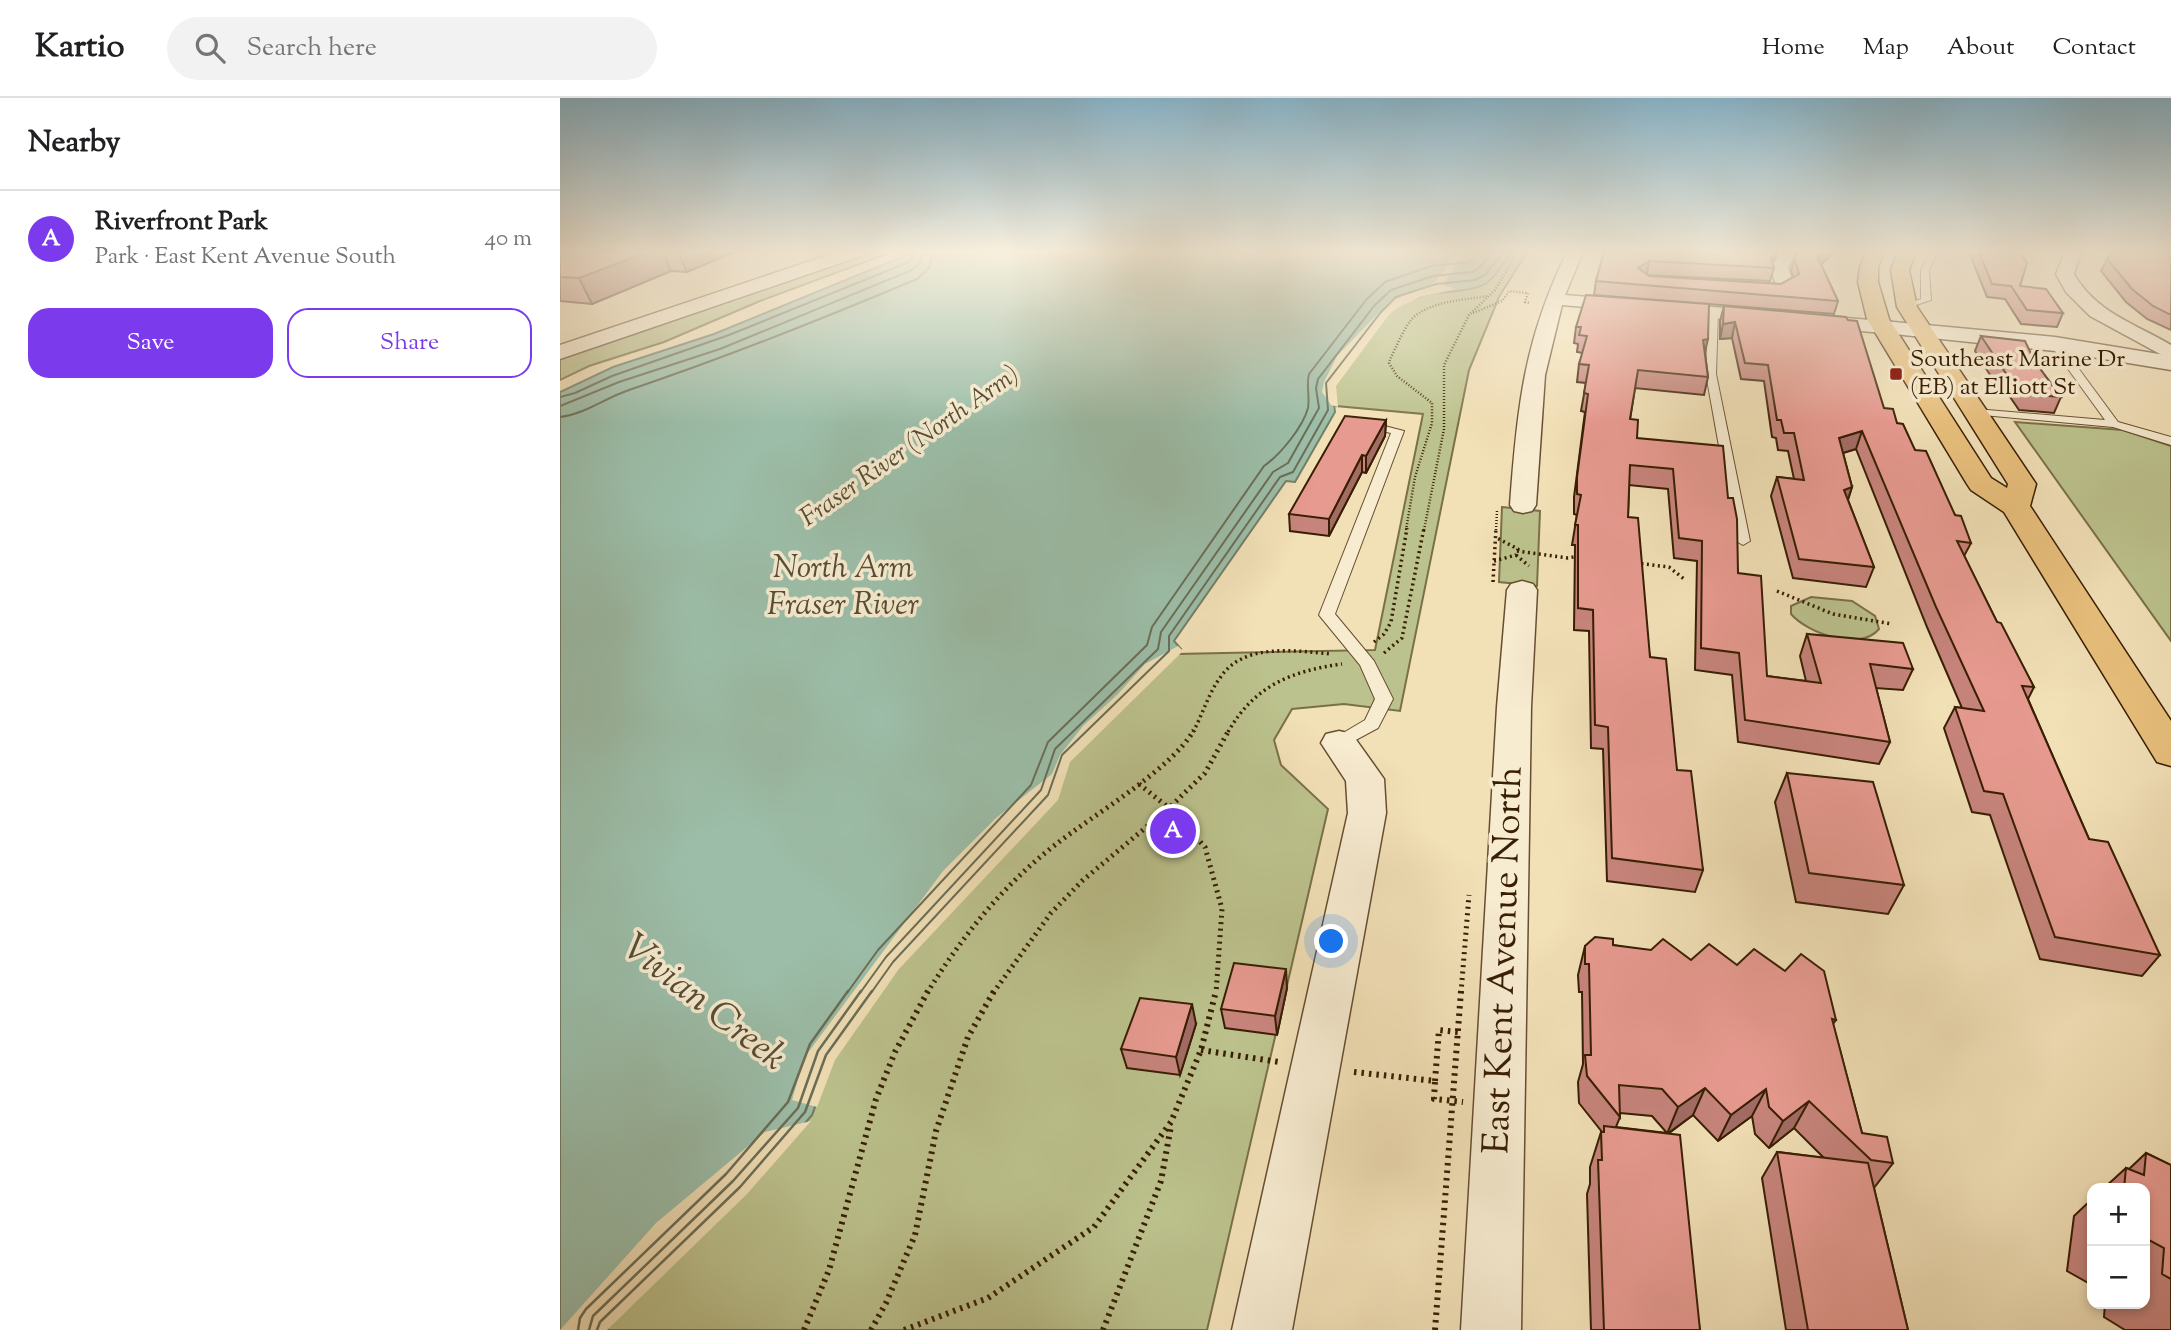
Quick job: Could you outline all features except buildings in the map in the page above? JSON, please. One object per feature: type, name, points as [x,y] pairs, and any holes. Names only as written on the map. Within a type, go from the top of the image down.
[{"type":"main road","points":[[1875,309],[1883,327],[1981,484],[2015,506],[2171,752]]},
{"type":"main road","points":[[1908,309],[2022,484],[2015,506]]},
{"type":"street","points":[[560,352],[685,309]]},
{"type":"street","points":[[1523,505],[1532,380],[1542,309]]},
{"type":"street","points":[[1695,309],[2171,354]]},
{"type":"street","points":[[2097,309],[2143,350],[2171,363]]},
{"type":"street","name":"East Kent Avenue North","points":[[1491,1330],[1514,707],[1506,573]]},
{"type":"street","points":[[1262,1330],[1367,813],[1365,779],[1339,743]]},
{"type":"lane","points":[[1713,313],[1711,374],[1743,541]]},
{"type":"lane","points":[[2055,344],[2114,424]]},
{"type":"lane","points":[[1976,412],[2114,424],[2171,441]]},
{"type":"lane","points":[[1339,743],[1372,724],[1384,699],[1378,677],[1365,650],[1327,615],[1398,431],[1358,424]]},
{"type":"path","points":[[804,1330],[832,1264],[864,1135],[884,1077],[919,1009],[963,941],[1014,880],[1100,809],[1139,784],[1182,748],[1199,721],[1217,681],[1233,663],[1265,652],[1339,654],[1365,650],[1388,651],[1402,638],[1444,429],[1444,366],[1469,315],[1475,309]]},
{"type":"path","points":[[1469,315],[1482,309]]},
{"type":"path","points":[[1497,510],[1496,537],[1506,573]]},
{"type":"path","points":[[1496,537],[1511,543],[1506,573]]},
{"type":"path","points":[[1506,573],[1568,558],[1592,557]]},
{"type":"path","points":[[1630,562],[1669,567],[1684,579]]},
{"type":"path","points":[[1777,590],[1797,602],[1835,617],[1892,624]]},
{"type":"path","points":[[871,1330],[915,1235],[936,1131],[968,1037],[1002,977],[1051,913],[1082,881],[1169,808],[1205,773],[1239,713],[1255,696],[1283,679],[1365,650]]},
{"type":"path","points":[[1103,1330],[1161,1181],[1171,1122],[1201,1050],[1216,994],[1223,909],[1205,847],[1169,808],[1139,784]]},
{"type":"path","points":[[1435,1330],[1469,888]]},
{"type":"path","points":[[1458,1032],[1439,1030],[1434,1099],[1466,1102],[1467,1094]]},
{"type":"path","points":[[1201,1050],[1291,1064]]},
{"type":"path","points":[[1367,1073],[1435,1081]]},
{"type":"path","points":[[904,1330],[988,1298],[1094,1227],[1171,1122]]},
{"type":"shaded area","points":[[702,309],[740,309],[664,342],[589,366],[560,380],[560,359]]},
{"type":"shaded area","points":[[1393,309],[1494,309],[1469,370],[1400,711],[1344,704],[1292,709],[1274,740],[1281,765],[1328,809],[1207,1330],[602,1330],[745,1192],[812,1115],[832,1059],[899,967],[1066,760],[1176,654],[1375,650],[1423,414],[1336,406],[1332,387]]},
{"type":"shaded area","points":[[2015,422],[2123,430],[2171,446],[2171,641]]},
{"type":"shaded area","points":[[1502,507],[1540,511],[1537,586],[1499,582]]},
{"type":"shaded area","points":[[1811,597],[1852,601],[1875,616],[1879,629],[1870,636],[1847,639],[1809,628],[1791,614],[1791,606]]},
{"type":"water","name":"North Arm Fraser River","points":[[774,309],[1392,309],[1332,387],[1335,412],[1295,482],[1286,481],[1174,641],[1181,649],[1067,760],[898,967],[832,1059],[812,1115],[745,1192],[602,1330],[560,1330],[560,392],[613,367],[714,334]]},
{"type":"pier","points":[[1382,309],[1395,309],[1336,386],[1338,407],[1331,405],[1322,392],[1337,356]]},
{"type":"pier","points":[[1178,646],[1183,651],[1070,762],[1058,800],[899,969],[835,1060],[817,1107],[792,1100],[804,1058],[943,871],[996,818],[1052,774],[1060,755],[1083,726],[1118,694],[1145,664]]},
{"type":"pier","points":[[811,1121],[747,1194],[607,1330],[560,1330],[656,1223],[765,1132]]},
{"type":"place","name":"Southeast Marine Dr (EB) at Elliott St","points":[[1896,374]]},
{"type":"place","name":"Riverfront Park","points":[[1173,831]]},
{"type":"water label","name":"Fraser River (North Arm)","points":[[910,447]]},
{"type":"water label","name":"Vivian Creek","points":[[703,1004]]}]
